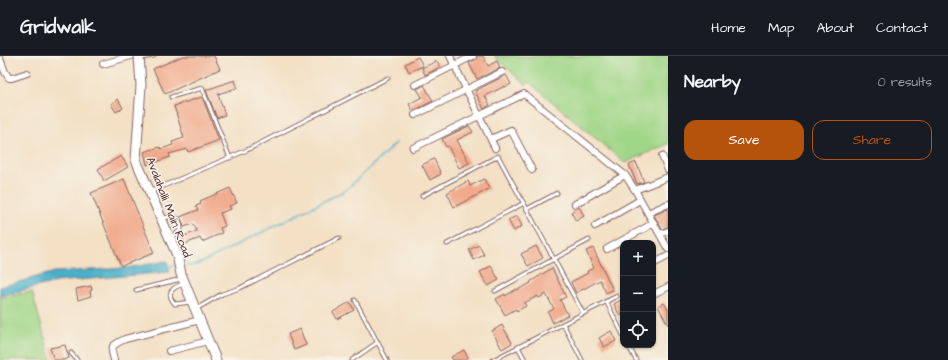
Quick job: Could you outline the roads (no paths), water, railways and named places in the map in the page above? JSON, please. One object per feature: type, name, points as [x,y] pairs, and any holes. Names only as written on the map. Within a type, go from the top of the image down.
[{"type":"main road","name":"Avalahalli Main Road","points":[[136,57],[141,85],[136,160],[177,255],[183,278],[216,360]]},
{"type":"street","points":[[450,56],[495,148]]},
{"type":"street","points":[[415,85],[473,56]]},
{"type":"street","points":[[103,64],[115,58],[136,57]]},
{"type":"street","points":[[0,58],[9,78],[27,73]]},
{"type":"street","points":[[415,115],[502,72]]},
{"type":"street","points":[[413,148],[524,94],[625,175],[668,249]]},
{"type":"street","points":[[491,139],[510,130],[532,170]]},
{"type":"street","points":[[662,156],[668,170]]},
{"type":"street","points":[[575,204],[625,175]]},
{"type":"street","points":[[635,190],[668,177]]},
{"type":"street","points":[[595,226],[640,200]]},
{"type":"street","points":[[648,213],[668,204]]},
{"type":"street","points":[[607,249],[654,224]]},
{"type":"street","points":[[660,234],[668,231]]},
{"type":"street","points":[[656,262],[668,256]]},
{"type":"street","points":[[656,293],[668,287]]},
{"type":"street","points":[[114,360],[112,352],[113,346],[125,339],[200,320]]},
{"type":"street","points":[[169,351],[208,341]]},
{"type":"lane","points":[[136,57],[154,56]]},
{"type":"lane","points":[[150,192],[254,147],[388,78]]},
{"type":"lane","points":[[171,97],[202,88],[230,158]]},
{"type":"lane","points":[[422,196],[498,156],[583,313]]},
{"type":"lane","points":[[527,209],[557,193]]},
{"type":"lane","points":[[447,244],[524,204]]},
{"type":"lane","points":[[161,218],[174,217],[181,223],[180,229],[170,240]]},
{"type":"lane","points":[[183,278],[176,287],[171,290],[170,295],[175,304],[194,306],[240,288],[339,238]]},
{"type":"lane","points":[[495,291],[588,240]]},
{"type":"lane","points":[[136,290],[183,278]]},
{"type":"lane","points":[[493,360],[617,296]]},
{"type":"lane","points":[[355,300],[387,360]]},
{"type":"lane","points":[[606,301],[620,329]]},
{"type":"lane","points":[[563,324],[582,360]]},
{"type":"lane","points":[[352,360],[378,342]]},
{"type":"lane","points":[[518,347],[525,360]]},
{"type":"lane","points":[[630,348],[636,360]]},
{"type":"lane","points":[[71,353],[77,360]]},
{"type":"water","points":[[167,261],[170,272],[56,282],[0,296],[0,287],[55,272],[126,268]]},
{"type":"waterway","points":[[182,266],[197,265],[346,190],[396,143]]},
{"type":"waterway","points":[[166,266],[177,266]]}]
